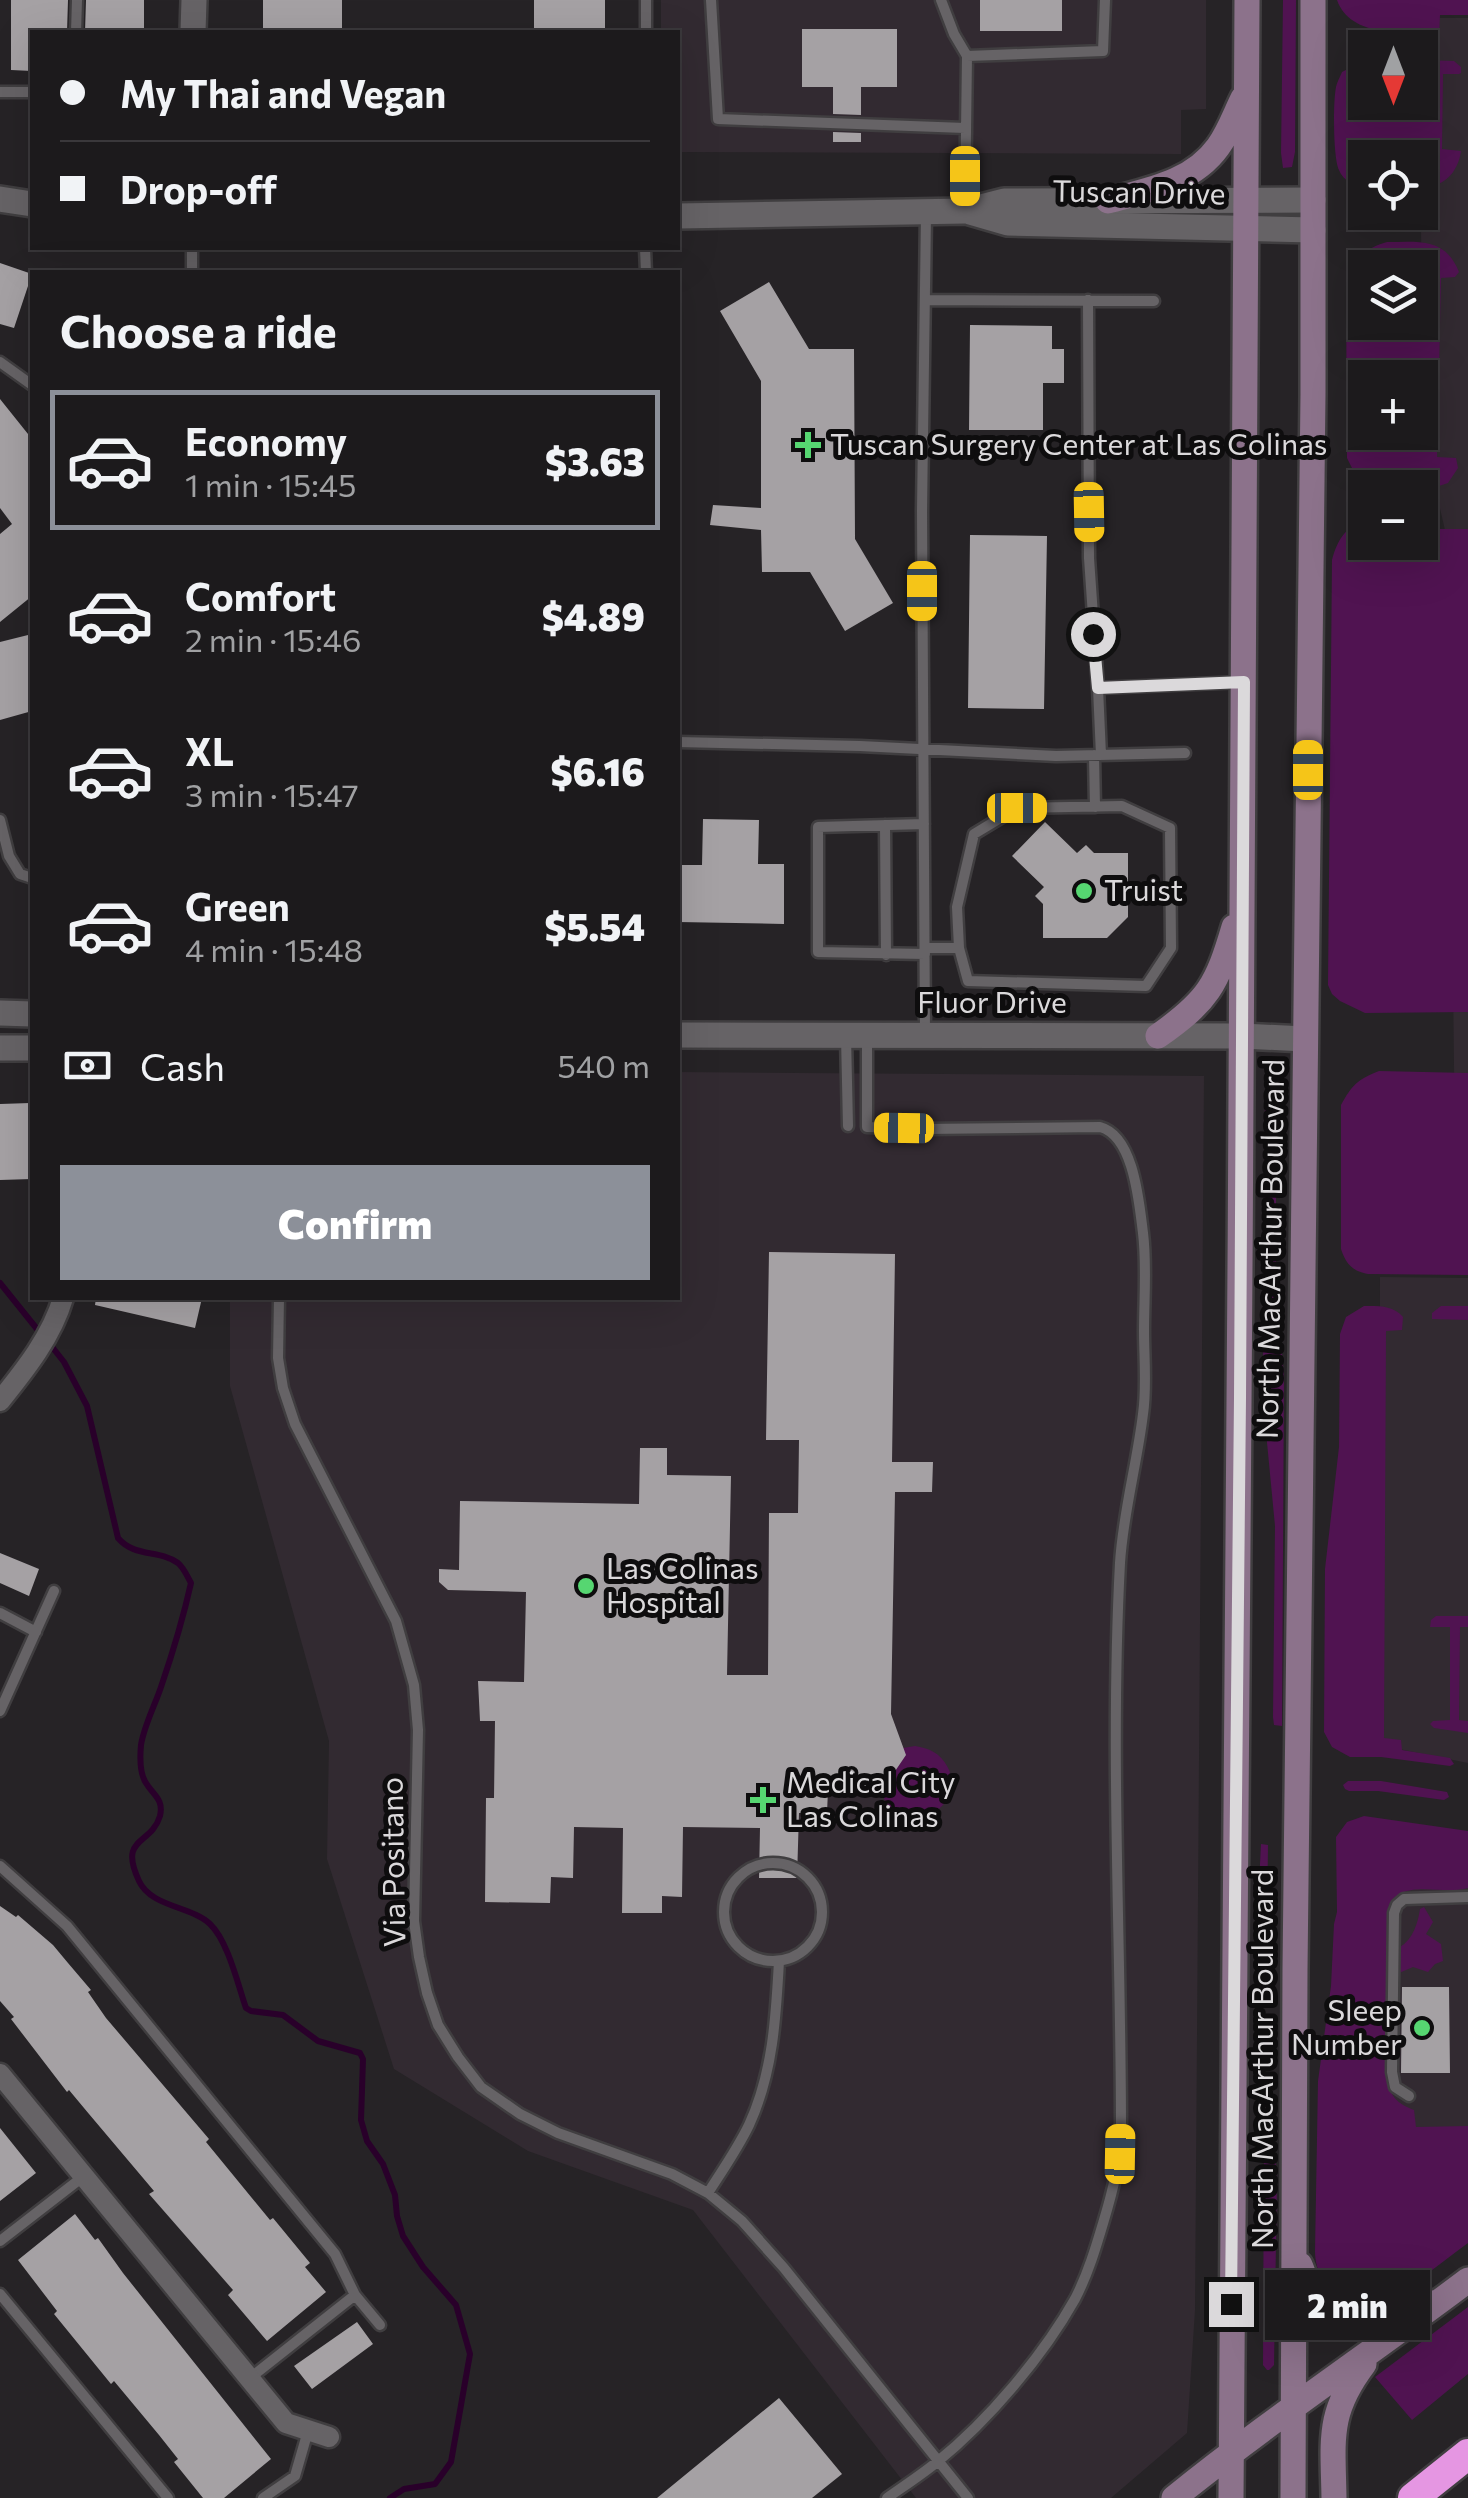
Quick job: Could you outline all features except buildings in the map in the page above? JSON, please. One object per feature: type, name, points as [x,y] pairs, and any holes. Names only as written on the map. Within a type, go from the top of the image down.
[{"type":"highway","points":[[1413,2498],[1468,2454]]},
{"type":"main road","name":"North MacArthur Boulevard","points":[[1230,2498],[1247,0]]},
{"type":"main road","name":"North MacArthur Boulevard","points":[[1294,2495],[1313,0]]},
{"type":"main road","points":[[1108,201],[1169,184],[1196,170],[1217,148],[1247,89]]},
{"type":"main road","points":[[1158,1036],[1193,1010],[1208,993],[1221,970],[1242,898]]},
{"type":"main road","points":[[1294,2250],[1313,2296],[1344,2320],[1361,2320],[1458,2288]]},
{"type":"main road","points":[[1174,2498],[1230,2452],[1458,2288]]},
{"type":"main road","points":[[1334,2498],[1336,2414],[1349,2384],[1373,2352]]},
{"type":"street","points":[[193,30],[194,0]]},
{"type":"street","points":[[0,199],[30,204]]},
{"type":"street","name":"Tuscan Drive","points":[[680,216],[965,211],[1004,202],[1313,200]]},
{"type":"street","name":"Tuscan Drive","points":[[965,211],[1008,223],[1313,230]]},
{"type":"street","points":[[0,1013],[30,1014]]},
{"type":"street","name":"Fluor Drive","points":[[680,1036],[1242,1036],[1306,1040]]},
{"type":"street","points":[[0,1048],[30,1048]]},
{"type":"street","points":[[0,1402],[22,1373],[58,1313],[61,1300]]},
{"type":"street","points":[[0,2074],[286,2423],[329,2437]]},
{"type":"lane","points":[[76,30],[77,0]]},
{"type":"lane","points":[[646,0],[646,30]]},
{"type":"lane","points":[[711,0],[718,119],[965,128]]},
{"type":"lane","points":[[940,0],[967,56],[965,211]]},
{"type":"lane","points":[[967,56],[1103,51],[1105,0]]},
{"type":"lane","points":[[0,92],[30,92]]},
{"type":"lane","points":[[925,1036],[922,511],[926,212]]},
{"type":"lane","points":[[925,300],[1154,300]]},
{"type":"lane","points":[[1088,300],[1090,558],[1098,688],[1095,807]]},
{"type":"lane","points":[[0,362],[30,384]]},
{"type":"lane","points":[[1098,688],[1244,682]]},
{"type":"lane","points":[[680,742],[1056,756],[1185,754]]},
{"type":"lane","points":[[1122,806],[1170,828],[1171,948],[1146,986],[968,981],[959,948],[957,907],[974,834],[1017,808],[1122,806]]},
{"type":"lane","points":[[0,820],[9,856],[20,874],[30,877]]},
{"type":"lane","points":[[924,824],[818,827],[818,952],[886,955],[959,948]]},
{"type":"lane","points":[[885,825],[886,955]]},
{"type":"lane","points":[[848,1126],[856,1036]]},
{"type":"lane","points":[[856,1036],[867,1127],[1112,1130],[1132,1169],[1144,1236],[1144,1408],[1124,1521],[1118,1606],[1120,2154],[1115,2183],[1094,2256],[1076,2298],[1037,2358],[938,2462],[887,2498]]},
{"type":"lane","name":"Via Positano","points":[[278,1300],[278,1358],[295,1424],[396,1621],[414,1686],[418,1730],[414,1921],[427,1993],[438,2025],[481,2087],[520,2114],[558,2133],[672,2174],[708,2193],[742,2221],[968,2498]]},
{"type":"lane","points":[[0,1711],[54,1591]]},
{"type":"lane","points":[[0,1614],[36,1632]]},
{"type":"lane","points":[[762,1864],[794,1867],[817,1889],[822,1904],[822,1920],[808,1948],[779,1961],[747,1954],[726,1929],[726,1896],[746,1870],[762,1864]]},
{"type":"lane","points":[[0,1866],[68,1926],[336,2254],[355,2295],[380,2326]]},
{"type":"lane","points":[[1409,2096],[1395,2087],[1392,2072],[1394,1914],[1404,1899],[1468,1897]]},
{"type":"lane","points":[[708,2193],[749,2125],[762,2090],[774,2043],[779,1961]]},
{"type":"lane","points":[[0,2241],[85,2176]]},
{"type":"lane","points":[[0,2294],[168,2498]]},
{"type":"lane","points":[[250,2378],[355,2295]]},
{"type":"lane","points":[[263,2498],[295,2476],[308,2430]]},
{"type":"shaded area","points":[[661,0],[1206,0],[1206,109],[1181,110],[1181,154],[680,152],[680,30],[661,30]]},
{"type":"shaded area","points":[[1283,0],[1296,0],[1295,152],[1292,167],[1283,168],[1281,153]]},
{"type":"shaded area","points":[[1337,0],[1468,0],[1468,15],[1440,15],[1439,36],[1438,30],[1376,30],[1354,21]]},
{"type":"shaded area","points":[[1419,18],[1468,18],[1468,1242],[1456,1239],[1448,543],[1438,500],[1438,470],[1431,470],[1426,450],[1438,450],[1438,360],[1422,360],[1422,340],[1438,340],[1438,250],[1421,250],[1421,230],[1438,230],[1438,140],[1420,140],[1420,120],[1438,120],[1438,30],[1419,30]]},
{"type":"shaded area","points":[[1438,61],[1454,61],[1461,67],[1459,74],[1443,74],[1442,149],[1461,151],[1453,172],[1438,183],[1438,140],[1348,140],[1348,181],[1337,163],[1335,142],[1336,87],[1342,72],[1348,69],[1348,120],[1438,120]]},
{"type":"shaded area","points":[[1387,242],[1430,244],[1446,253],[1459,272],[1455,277],[1441,278],[1439,371],[1438,360],[1348,360],[1348,450],[1437,450],[1437,457],[1456,458],[1458,468],[1448,483],[1438,486],[1438,470],[1354,470],[1347,458],[1348,278],[1348,340],[1438,340],[1438,250],[1370,250]]},
{"type":"shaded area","points":[[1438,517],[1440,529],[1468,529],[1468,1012],[1365,1013],[1340,1001],[1328,985],[1332,560],[1348,531],[1348,560],[1438,560]]},
{"type":"shaded area","points":[[1379,1071],[1468,1073],[1468,1275],[1368,1274],[1354,1269],[1343,1254],[1341,1105],[1356,1084]]},
{"type":"shaded area","name":"Medical City Las Colinas","points":[[680,1072],[1204,1076],[1195,2310],[1187,2433],[1111,2498],[916,2498],[693,2210],[528,2151],[394,2069],[327,1859],[329,1741],[230,1386],[230,1300],[680,1300]]},
{"type":"shaded area","points":[[1265,1090],[1276,1090],[1276,1282],[1284,1377],[1282,1726],[1274,1725],[1273,1717],[1275,1526],[1264,1411]]},
{"type":"shaded area","points":[[1380,1277],[1468,1278],[1468,1763],[1379,1745]]},
{"type":"shaded area","points":[[1364,1306],[1390,1308],[1403,1317],[1402,1330],[1386,1331],[1384,1738],[1401,1740],[1402,1750],[1450,1758],[1454,1764],[1450,1766],[1350,1757],[1332,1747],[1324,1732],[1325,1569],[1339,1447],[1340,1334],[1346,1317]]},
{"type":"shaded area","points":[[1441,1306],[1468,1306],[1468,1320],[1432,1319],[1432,1313]]},
{"type":"shaded area","points":[[1436,1616],[1468,1616],[1468,1627],[1460,1627],[1459,1720],[1468,1721],[1468,1733],[1430,1724],[1450,1720],[1450,1627],[1430,1627]]},
{"type":"shaded area","points":[[915,1746],[941,1758],[952,1782],[949,1796],[940,1808],[914,1818],[899,1814],[887,1804],[879,1785],[903,1748]]},
{"type":"shaded area","points":[[1348,1781],[1381,1781],[1447,1792],[1449,1797],[1444,1800],[1349,1791],[1343,1785]]},
{"type":"shaded area","points":[[1364,1816],[1468,1831],[1468,1888],[1404,1892],[1389,1905],[1387,2079],[1396,2099],[1414,2110],[1416,2127],[1468,2126],[1468,2243],[1392,2298],[1370,2305],[1346,2300],[1329,2288],[1316,2263],[1315,2251],[1318,2081],[1337,1912],[1336,1837],[1347,1822]]},
{"type":"shaded area","points":[[1261,1844],[1268,1845],[1266,1991],[1258,1991],[1256,1945]]},
{"type":"shaded area","points":[[1468,1880],[1468,2127],[1391,2127],[1386,1891]]},
{"type":"shaded area","points":[[1424,1907],[1433,1922],[1426,1934],[1441,1944],[1443,1961],[1428,1972],[1413,1967],[1399,1973],[1400,1947],[1412,1935]]},
{"type":"shaded area","points":[[1264,2125],[1273,2125],[1277,2182],[1274,2365],[1269,2370],[1263,2365]]},
{"type":"shaded area","points":[[1468,2307],[1468,2374],[1412,2420],[1375,2377]]},
{"type":"waterway","points":[[0,1283],[41,1334]]},
{"type":"waterway","points":[[49,1343],[64,1362],[87,1406],[118,1538],[139,1551],[178,1563],[191,1583],[141,1745],[143,1775],[161,1810],[156,1826],[134,1849],[132,1856],[139,1881],[152,1896],[210,1924],[232,1964],[246,2008],[283,2015],[318,2041],[360,2053],[361,2120],[367,2141],[383,2164],[395,2195],[403,2236],[423,2267],[456,2305],[470,2354],[451,2462],[435,2484],[404,2489],[390,2498]]},
{"type":"place","name":"Tuscan Surgery Center at Las Colinas","points":[[808,445]]},
{"type":"place","name":"Truist","points":[[1084,891]]},
{"type":"place","name":"Las Colinas Hospital","points":[[586,1586]]},
{"type":"place","name":"Medical City Las Colinas","points":[[763,1800]]},
{"type":"place","name":"Sleep Number","points":[[1422,2028]]},
{"type":"route","points":[[1093,634],[1098,688],[1244,682],[1231,2304]]}]
